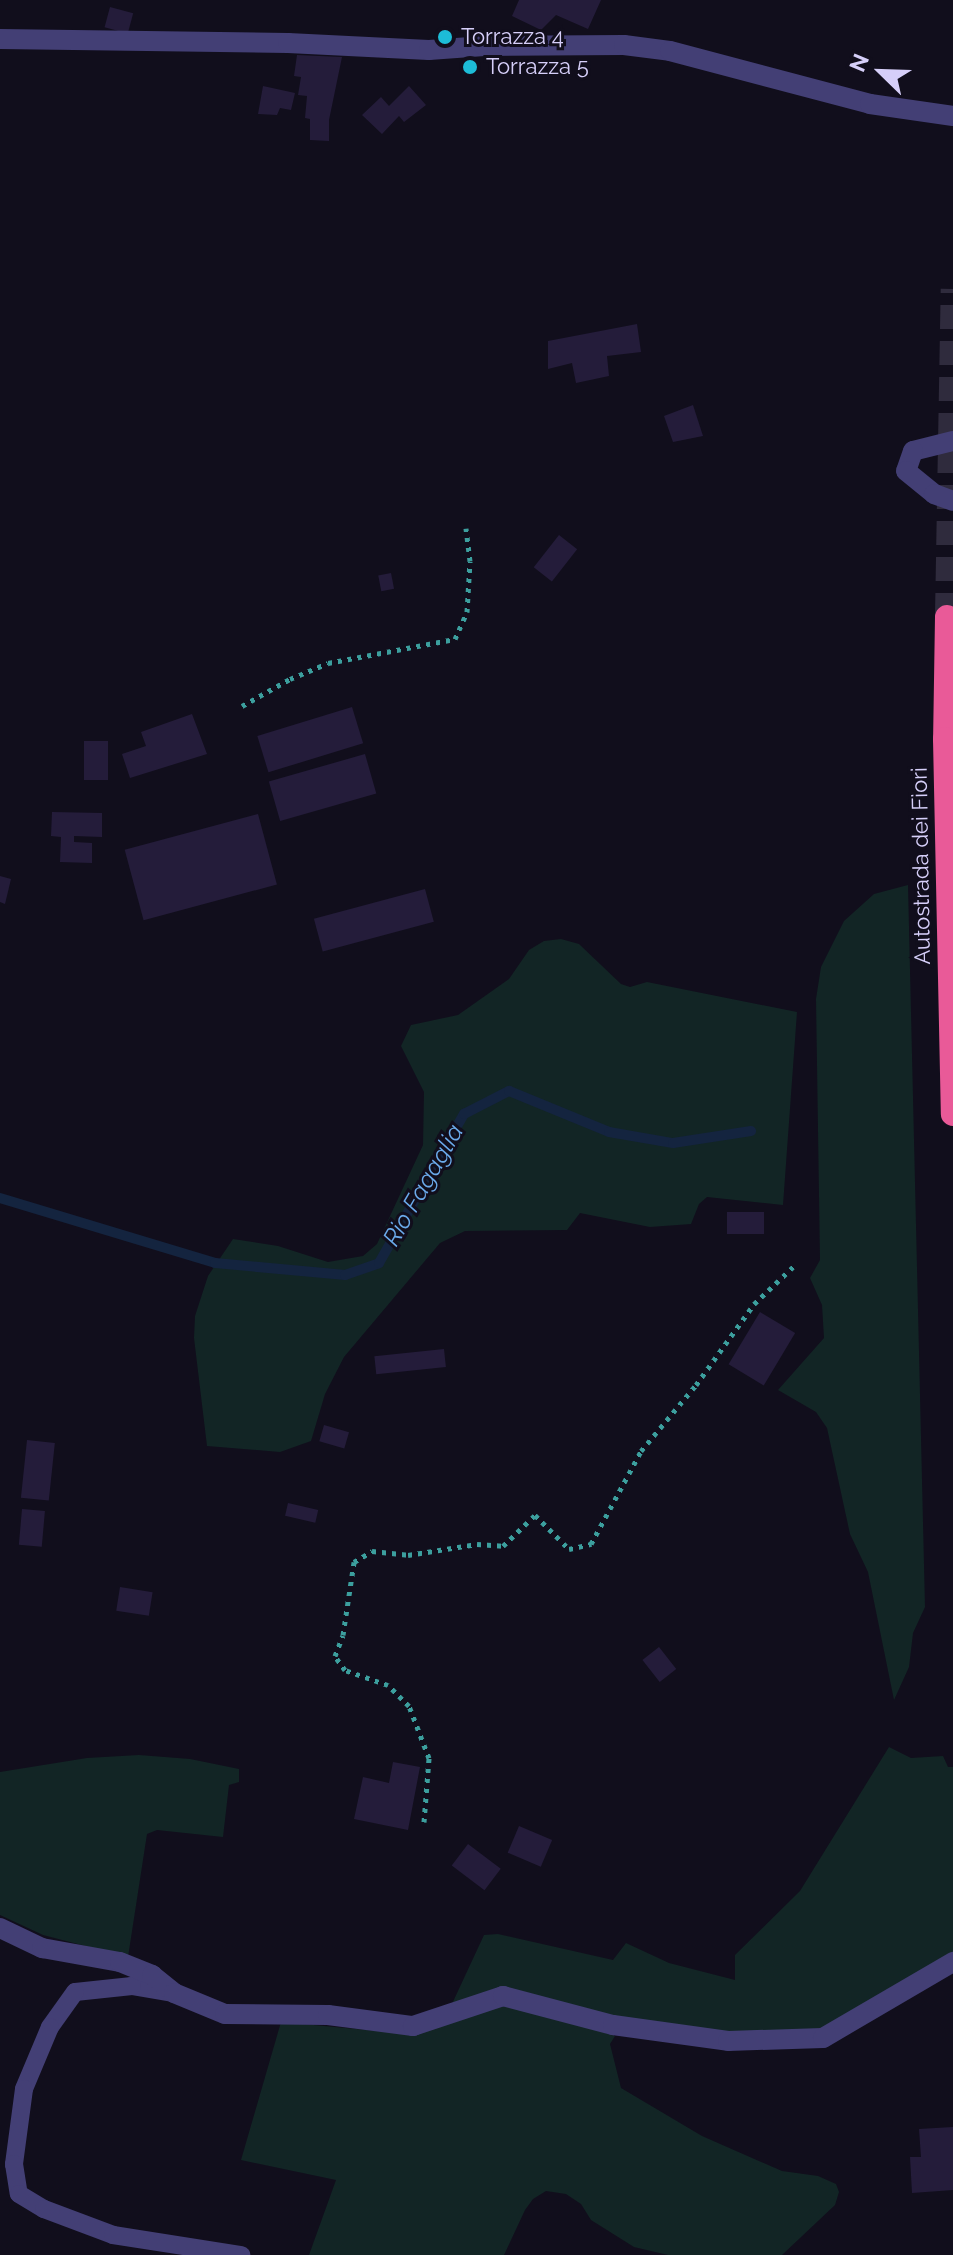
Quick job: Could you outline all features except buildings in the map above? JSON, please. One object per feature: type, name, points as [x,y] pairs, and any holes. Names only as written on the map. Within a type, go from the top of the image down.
[{"type":"highway","name":"Autostrada dei Fiori","points":[[947,617],[945,739],[953,1114]]},
{"type":"street","points":[[0,39],[288,43],[429,50],[484,46],[624,45],[670,51],[870,104],[953,116]]},
{"type":"street","points":[[953,441],[913,451],[906,471],[934,494],[953,501]]},
{"type":"street","points":[[0,1928],[42,1948],[120,1962],[152,1975],[174,1993],[225,2014],[328,2015],[413,2026],[503,1996],[613,2025],[728,2041],[823,2038],[953,1962]]},
{"type":"lane","points":[[174,1993],[132,1986],[75,1992],[50,2027],[24,2089],[14,2164],[19,2194],[44,2209],[113,2235],[241,2255]]},
{"type":"path","points":[[242,706],[290,679],[328,663],[455,639],[467,612],[470,561],[466,528]]},
{"type":"path","points":[[424,1822],[429,1758],[409,1706],[388,1685],[345,1670],[335,1656],[343,1635],[354,1562],[372,1551],[408,1555],[477,1544],[503,1546],[535,1515],[569,1549],[591,1544],[641,1451],[696,1385],[754,1304],[795,1265]]},
{"type":"green space","points":[[908,885],[925,1607],[913,1633],[909,1667],[894,1700],[868,1572],[850,1534],[827,1428],[816,1412],[778,1390],[824,1338],[822,1305],[810,1278],[820,1260],[816,999],[821,967],[844,921],[874,894]]},
{"type":"green space","points":[[561,939],[579,944],[621,984],[630,987],[647,982],[797,1012],[783,1205],[707,1197],[699,1204],[691,1224],[650,1227],[580,1213],[567,1230],[465,1231],[440,1243],[344,1357],[325,1394],[311,1441],[280,1452],[207,1446],[194,1338],[195,1316],[208,1276],[233,1239],[278,1246],[328,1262],[363,1256],[377,1244],[423,1145],[424,1092],[401,1046],[411,1025],[458,1015],[509,979],[529,950],[544,941]]},
{"type":"green space","points":[[889,1747],[911,1758],[943,1756],[948,1767],[953,1767],[953,1955],[827,2030],[734,2035],[617,2021],[558,2001],[451,2006],[484,1935],[498,1934],[613,1960],[626,1943],[669,1963],[735,1980],[735,1955],[800,1891]]},
{"type":"green space","points":[[139,1755],[190,1759],[239,1769],[239,1782],[229,1785],[223,1837],[157,1830],[147,1834],[128,1957],[43,1935],[0,1915],[0,1772],[87,1758]]},
{"type":"green space","points":[[497,2005],[556,2016],[615,2036],[610,2044],[621,2088],[702,2136],[782,2171],[818,2176],[836,2184],[839,2192],[835,2205],[782,2255],[668,2255],[634,2247],[591,2220],[581,2204],[566,2194],[546,2191],[533,2199],[525,2210],[504,2255],[309,2255],[336,2180],[241,2160],[281,2022],[410,2034]]},
{"type":"waterway","name":"Rio Fagaglia","points":[[0,1198],[215,1263],[345,1275],[379,1263],[464,1114],[509,1091],[609,1132],[673,1143],[751,1131]]},
{"type":"tunnel","points":[[947,617],[953,289]]},
{"type":"place","name":"Torrazza 4","points":[[445,37]]},
{"type":"place","name":"Torrazza 5","points":[[470,67]]}]
